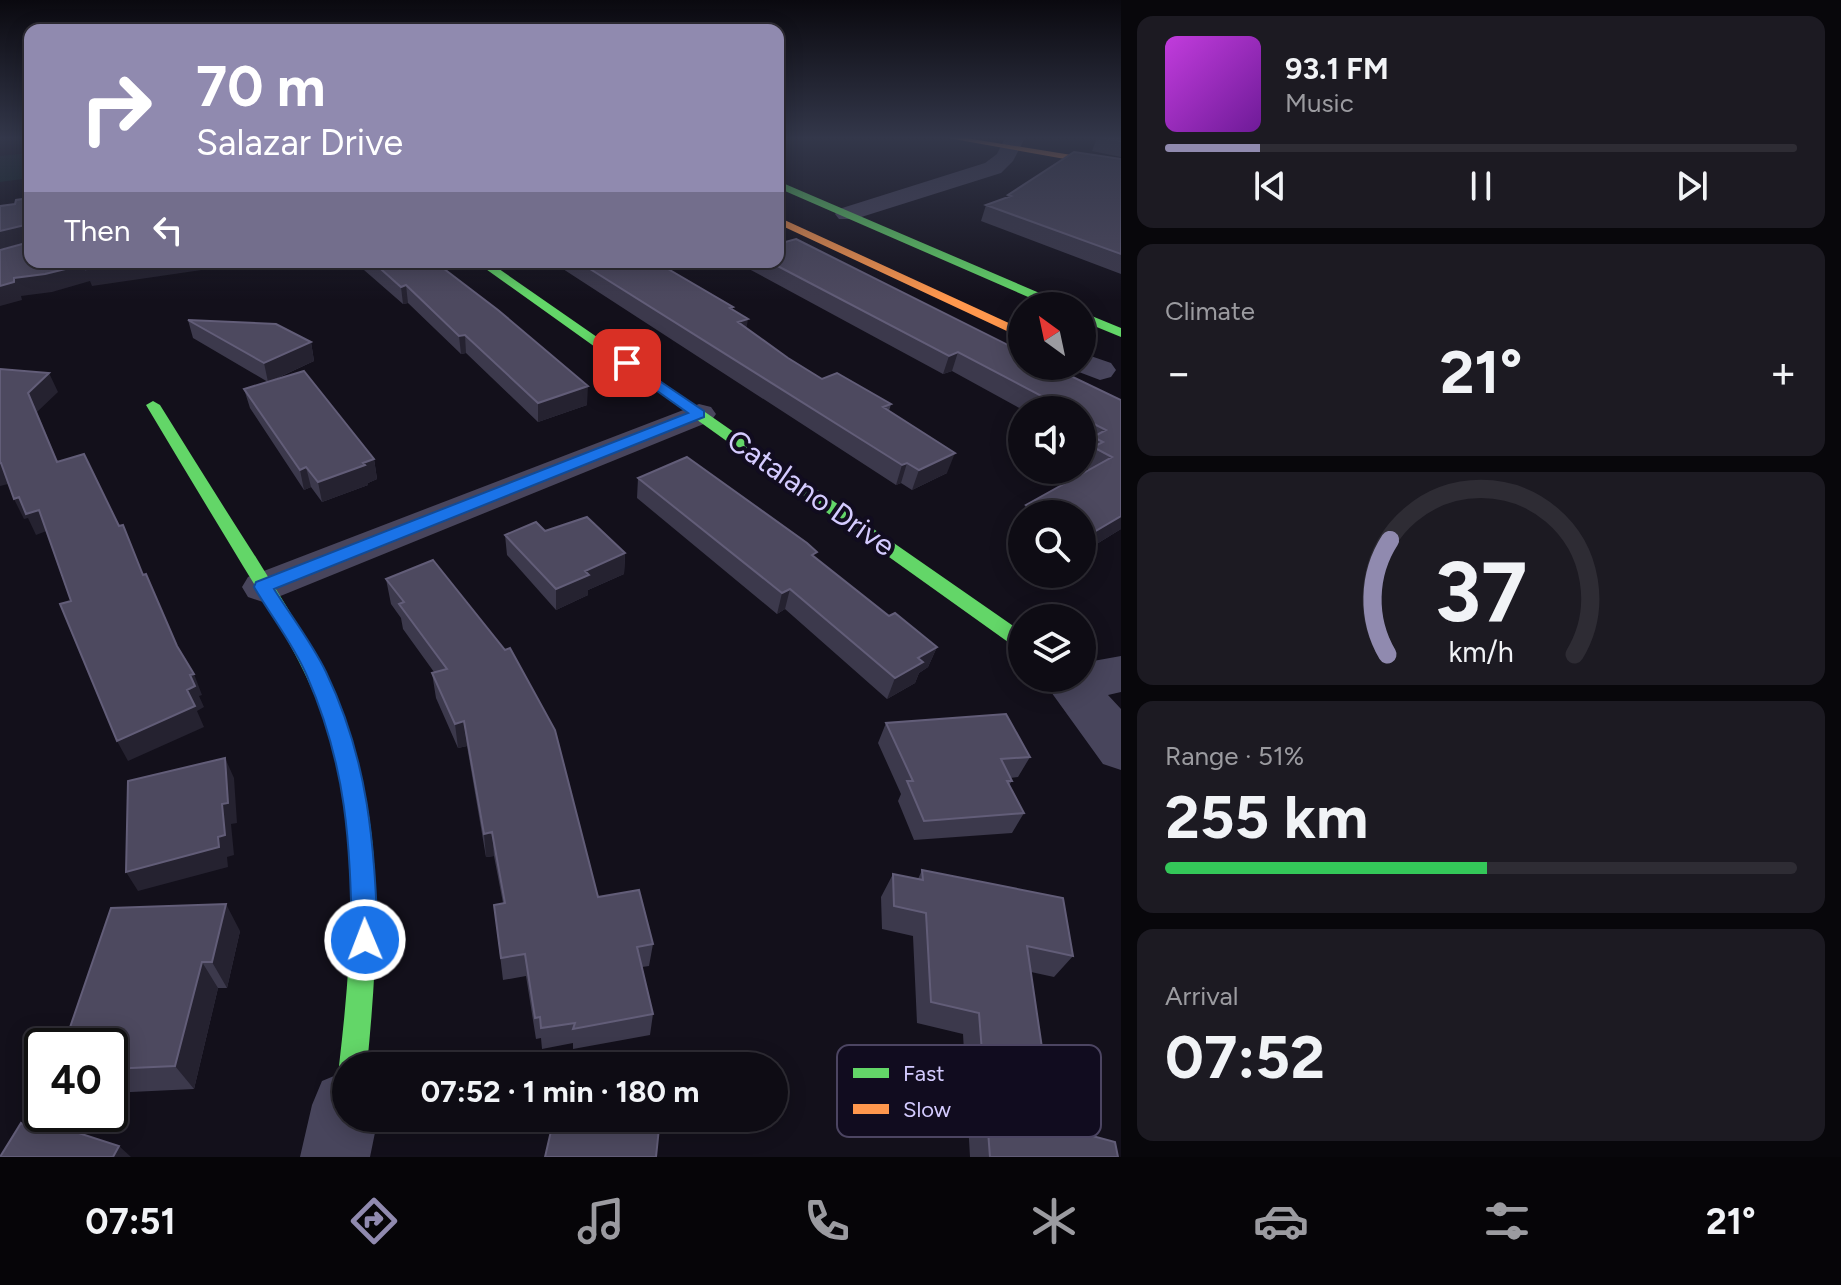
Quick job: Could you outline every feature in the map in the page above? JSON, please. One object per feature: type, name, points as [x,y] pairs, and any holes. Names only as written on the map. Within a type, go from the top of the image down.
[{"type":"street","points":[[796,192],[1027,292]]},
{"type":"street","points":[[847,214],[917,192]]},
{"type":"street","points":[[784,223],[1008,327]]},
{"type":"street","name":"Catalano Drive","points":[[491,268],[1008,632]]},
{"type":"street","points":[[153,405],[302,647],[323,688],[345,749],[358,805],[365,940],[363,993],[355,1052]]},
{"type":"street","points":[[263,587],[699,414]]},
{"type":"street","points":[[1096,680],[1121,674]]},
{"type":"street","points":[[1077,692],[1103,722],[1121,749]]},
{"type":"street","points":[[335,1157],[340,1132]]},
{"type":"building","points":[[1013,192],[1121,192],[1121,254],[986,205],[1011,196],[1008,195]]},
{"type":"building","points":[[24,199],[24,225],[0,231],[0,206],[15,204],[16,200]]},
{"type":"building","points":[[796,239],[1008,345],[1008,378],[958,352],[949,356],[781,268],[784,268],[784,242]]},
{"type":"building","points":[[24,244],[24,268],[70,268],[14,278],[14,282],[0,286],[0,250]]},
{"type":"building","points":[[380,268],[443,268],[588,386],[538,403],[465,335],[459,336],[406,285],[401,287]]},
{"type":"building","points":[[589,268],[666,268],[733,307],[730,308],[748,319],[738,322],[788,358],[822,379],[837,373],[891,404],[883,407],[955,453],[919,470],[907,463],[902,465]]},
{"type":"building","points":[[188,320],[276,324],[311,342],[264,363]]},
{"type":"building","points":[[0,369],[49,373],[28,393],[57,462],[84,454],[119,526],[123,525],[143,575],[146,574],[177,646],[194,674],[190,675],[195,686],[187,690],[195,706],[117,741],[60,604],[71,601],[39,510],[26,514],[19,497],[14,499],[0,463]]},
{"type":"building","points":[[304,371],[374,459],[318,482],[306,467],[300,470],[244,389]]},
{"type":"building","points":[[1011,380],[1079,380],[1121,400],[1121,516],[1096,531],[1096,500],[1035,500],[1064,484],[1096,484],[1096,466],[1112,457],[1096,449],[1103,442],[1096,435],[1106,430],[1096,425],[1096,396],[1041,396]]},
{"type":"building","points":[[687,457],[807,543],[817,552],[812,555],[889,616],[895,613],[937,647],[918,658],[923,662],[895,678],[790,589],[782,593],[638,478]]},
{"type":"building","points":[[587,517],[625,553],[585,571],[589,575],[556,589],[505,535],[536,522],[545,531]]},
{"type":"building","points":[[433,560],[505,650],[510,648],[555,730],[598,897],[639,890],[653,944],[637,947],[653,1014],[573,1029],[575,1023],[541,1028],[540,1017],[535,1018],[525,954],[501,958],[494,905],[505,903],[492,832],[484,834],[464,721],[455,724],[432,673],[447,669],[399,604],[404,602],[386,579]]},
{"type":"building","points":[[1006,714],[1030,757],[1001,759],[1012,781],[1007,781],[1024,813],[924,821],[907,781],[913,781],[886,723]]},
{"type":"building","points":[[225,758],[228,803],[222,804],[225,835],[218,837],[219,847],[126,872],[128,781]]},
{"type":"building","points":[[922,870],[1063,898],[1073,956],[1027,946],[1042,1045],[981,1045],[979,1013],[931,1002],[926,913],[894,906],[893,874],[923,880]]},
{"type":"building","points":[[226,904],[212,962],[202,962],[175,1066],[128,1068],[128,1028],[70,1028],[111,908]]},
{"type":"building","points":[[21,1123],[24,1132],[76,1132],[119,1146],[113,1157],[0,1157]]},
{"type":"building","points":[[551,1132],[659,1132],[656,1157],[545,1157]]},
{"type":"building","points":[[988,1137],[1096,1137],[1115,1142],[1118,1157],[990,1157]]},
{"type":"traffic: fast","points":[[796,192],[1027,292]]},
{"type":"traffic: fast","points":[[491,268],[1008,632]]},
{"type":"traffic: fast","points":[[1096,322],[1121,333]]},
{"type":"traffic: fast","points":[[153,405],[305,655],[327,702],[344,751],[353,790],[363,869],[363,948],[354,1052]]},
{"type":"traffic: slow","points":[[784,223],[1008,327]]},
{"type":"route","points":[[365,940],[365,889],[358,805],[345,749],[316,672],[263,587],[699,414],[627,363]]}]
